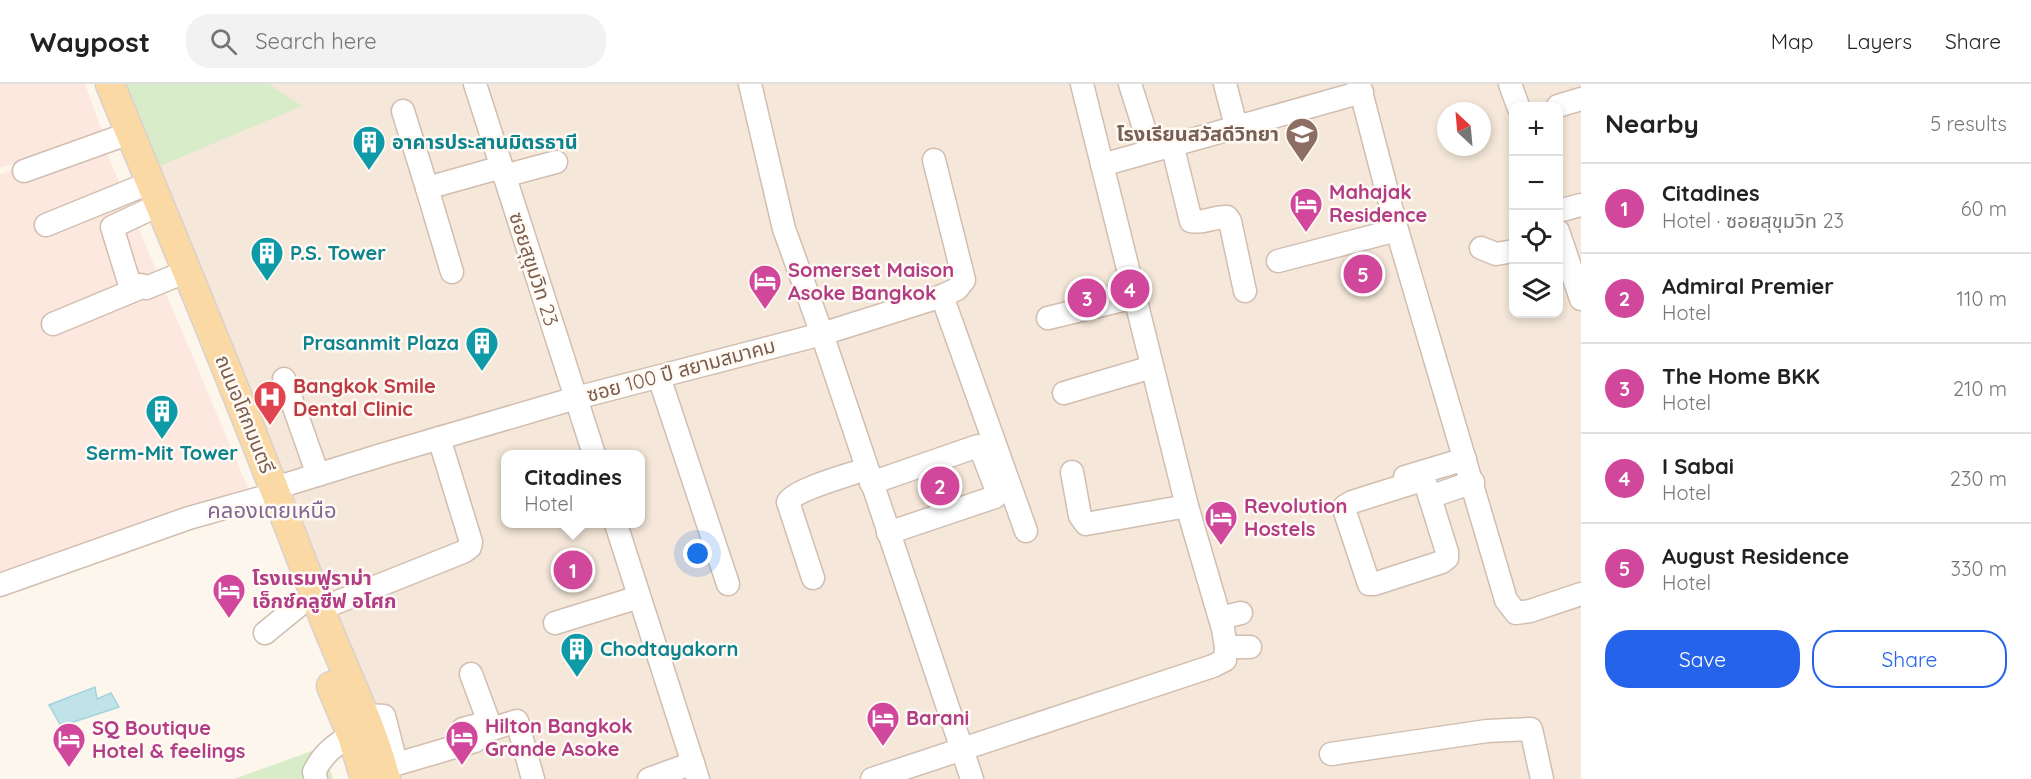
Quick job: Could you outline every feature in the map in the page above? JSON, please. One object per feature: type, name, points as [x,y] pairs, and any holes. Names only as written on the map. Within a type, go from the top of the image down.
[{"type":"main road","name":"ถนนอโศกมนตรี","points":[[95,84],[173,277],[268,493]]},
{"type":"main road","name":"ถนนอโศกมนตรี","points":[[110,84],[268,493],[309,607],[358,726],[381,766]]},
{"type":"street","name":"ซอยสุขุมวิท 23","points":[[475,84],[593,450]]},
{"type":"street","points":[[750,84],[784,229],[822,334],[972,779]]},
{"type":"street","points":[[872,779],[1213,666],[1225,660],[1230,616],[1187,506],[1082,84]]},
{"type":"street","points":[[1130,84],[1161,147],[1191,221],[1197,222],[1223,216],[1230,221],[1245,291]]},
{"type":"street","points":[[1225,84],[1236,126]]},
{"type":"street","points":[[1510,84],[1517,102]]},
{"type":"street","points":[[1102,165],[1360,88],[1397,230],[1506,600],[1516,613],[1530,611],[1581,594]]},
{"type":"street","points":[[1563,104],[1581,99]]},
{"type":"street","points":[[403,111],[452,273]]},
{"type":"street","points":[[24,171],[116,138]]},
{"type":"street","name":"ซอย 100 ปี สยามสมาคม","points":[[0,585],[318,475],[576,398],[822,334],[942,296],[957,289],[964,280],[934,160]]},
{"type":"street","points":[[427,189],[556,162]]},
{"type":"street","points":[[46,225],[142,200]]},
{"type":"street","points":[[142,200],[111,228],[130,286],[134,288],[140,285],[146,288],[173,277]]},
{"type":"street","points":[[1562,210],[1581,205]]},
{"type":"street","points":[[1278,261],[1397,230]]},
{"type":"street","points":[[1563,246],[1581,299]]},
{"type":"street","points":[[1481,248],[1496,255],[1509,252]]},
{"type":"street","points":[[53,324],[142,287]]},
{"type":"street","points":[[942,296],[1026,531]]},
{"type":"street","points":[[1048,318],[1135,297]]},
{"type":"street","points":[[1064,393],[1152,368]]},
{"type":"street","points":[[658,377],[728,584]]},
{"type":"street","points":[[284,379],[318,475]]},
{"type":"street","points":[[265,633],[309,607],[470,548],[471,542],[439,438]]},
{"type":"street","points":[[813,578],[788,502],[791,496],[980,447],[998,494],[995,497],[888,532]]},
{"type":"street","points":[[1338,498],[1465,459]]},
{"type":"street","points":[[1072,472],[1080,516],[1086,524],[1187,506]]},
{"type":"street","points":[[1422,480],[1426,484],[1430,497],[1448,552],[1447,558],[1442,562],[1369,584],[1345,506],[1363,498],[1422,480]]},
{"type":"street","points":[[1430,497],[1473,482]]},
{"type":"street","points":[[617,528],[693,774],[649,779]]},
{"type":"street","points":[[555,623],[639,597]]},
{"type":"street","points":[[1226,647],[1250,647]]},
{"type":"street","points":[[381,766],[484,721],[487,717],[471,674]]},
{"type":"street","points":[[316,779],[314,772],[320,759],[358,726],[384,717],[381,766]]},
{"type":"street","points":[[381,766],[475,741],[473,735],[516,721],[533,779]]},
{"type":"street","points":[[1331,754],[1487,731],[1531,729],[1542,779]]},
{"type":"shaded area","points":[[0,84],[85,84],[104,137],[0,168]]},
{"type":"shaded area","points":[[119,84],[1581,84],[1581,779],[395,779]]},
{"type":"shaded area","points":[[103,144],[248,488],[0,575],[0,174]]},
{"type":"green space","points":[[119,84],[269,84],[302,106],[153,169]]},
{"type":"green space","points":[[323,747],[333,779],[234,779]]},
{"type":"water","points":[[95,687],[97,699],[111,693],[119,707],[61,726],[49,705]]},
{"type":"place","name":"โรงเรียนสวัสดีวิทยา","points":[[1302,163]]},
{"type":"place","name":"อาคารประสานมิตรธานี","points":[[369,171]]},
{"type":"place","name":"Mahajak Residence","points":[[1306,233]]},
{"type":"place","name":"August Residence","points":[[1363,274]]},
{"type":"place","name":"P.S. Tower","points":[[267,282]]},
{"type":"place","name":"I Sabai","points":[[1130,289]]},
{"type":"place","name":"The Home BKK","points":[[1087,298]]},
{"type":"place","name":"Somerset Maison Asoke Bangkok","points":[[765,310]]},
{"type":"place","name":"Prasanmit Plaza","points":[[482,372]]},
{"type":"place","name":"Bangkok Smile Dental Clinic","points":[[270,426]]},
{"type":"place","name":"Serm-Mit Tower","points":[[162,440]]},
{"type":"place","name":"Admiral Premier","points":[[940,486]]},
{"type":"place","name":"Revolution Hostels","points":[[1221,546]]},
{"type":"place","name":"Citadines","points":[[573,570]]},
{"type":"place","name":"โรงแรมฟูราม่า เอ็กซ์คลูซีฟ อโศก","points":[[229,619]]},
{"type":"place","name":"Chodtayakorn","points":[[577,678]]},
{"type":"place","name":"Barani","points":[[883,747]]},
{"type":"place","name":"Hilton Bangkok Grande Asoke","points":[[462,766]]},
{"type":"place","name":"SQ Boutique Hotel & feelings","points":[[69,768]]},
{"type":"district","name":"คลองเตยเหนือ","points":[[272,510]]}]
